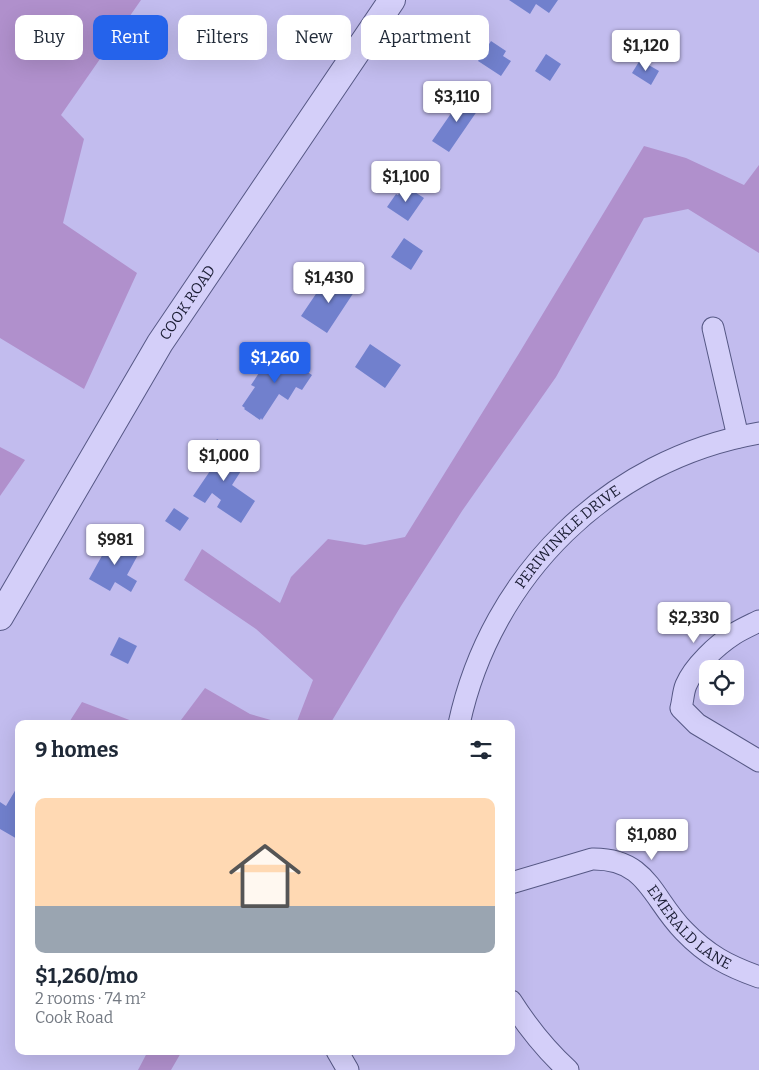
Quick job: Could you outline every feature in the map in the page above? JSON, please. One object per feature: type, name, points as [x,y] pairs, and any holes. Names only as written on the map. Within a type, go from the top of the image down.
[{"type":"street","name":"COOK ROAD","points":[[0,617],[160,343],[392,0]]},
{"type":"street","points":[[713,328],[749,435]]},
{"type":"street","name":"PERIWINKLE DRIVE","points":[[461,720],[468,690],[485,645],[505,608],[545,552],[580,518],[626,483],[692,451],[749,435]]},
{"type":"street","points":[[759,621],[734,634],[703,660],[693,672],[686,686],[681,708],[697,724],[759,761]]},
{"type":"street","name":"EMERALD LANE","points":[[515,882],[592,859],[613,861],[641,876],[652,888],[673,920],[696,943],[716,958],[737,970],[759,977]]},
{"type":"street","points":[[515,1007],[538,1039],[568,1070]]},
{"type":"street","points":[[339,1055],[348,1070]]},
{"type":"shaded area","points":[[0,0],[141,0],[131,15],[93,15],[93,60],[99,60],[61,115],[84,139],[63,223],[137,273],[84,389],[0,338]]},
{"type":"shaded area","points":[[644,146],[686,158],[744,185],[759,165],[759,253],[688,209],[644,218],[556,377],[462,511],[401,606],[332,720],[298,720],[313,680],[256,629],[184,580],[202,549],[280,603],[291,577],[328,539],[365,545],[405,537]]},
{"type":"shaded area","points":[[0,447],[25,460],[0,496]]},
{"type":"shaded area","points":[[205,688],[250,714],[271,720],[181,720]]},
{"type":"shaded area","points":[[82,702],[129,720],[71,720]]},
{"type":"shaded area","points":[[146,1055],[180,1055],[171,1070],[138,1070]]},
{"type":"building","points":[[509,0],[558,0],[549,13],[536,4],[530,14]]},
{"type":"building","points":[[491,41],[506,51],[503,56],[511,61],[501,76],[478,61],[489,60],[489,44]]},
{"type":"building","points":[[546,54],[561,64],[550,81],[535,71]]},
{"type":"building","points":[[640,60],[659,71],[651,85],[632,73]]},
{"type":"building","points":[[475,95],[484,101],[449,152],[432,141],[461,99],[469,104]]},
{"type":"building","points":[[404,185],[424,198],[408,221],[387,207]]},
{"type":"building","points":[[404,238],[423,251],[411,270],[391,257]]},
{"type":"building","points":[[335,278],[343,284],[347,279],[358,286],[327,333],[301,316],[322,285],[327,289]]},
{"type":"building","points":[[370,344],[401,365],[385,388],[355,367]]},
{"type":"building","points":[[274,350],[312,375],[302,390],[296,387],[288,400],[279,394],[262,420],[261,418],[260,420],[242,406],[255,387],[251,385]]},
{"type":"building","points":[[217,439],[239,453],[231,464],[241,471],[232,485],[255,501],[241,523],[217,507],[221,500],[212,493],[205,503],[193,496],[210,471],[201,464]]},
{"type":"building","points":[[174,508],[189,518],[180,531],[165,521]]},
{"type":"building","points":[[110,537],[139,553],[127,575],[137,581],[131,592],[115,582],[110,591],[89,579]]},
{"type":"building","points":[[119,637],[137,646],[128,664],[110,655]]},
{"type":"building","points":[[15,791],[15,838],[0,829],[0,802],[6,806]]}]
